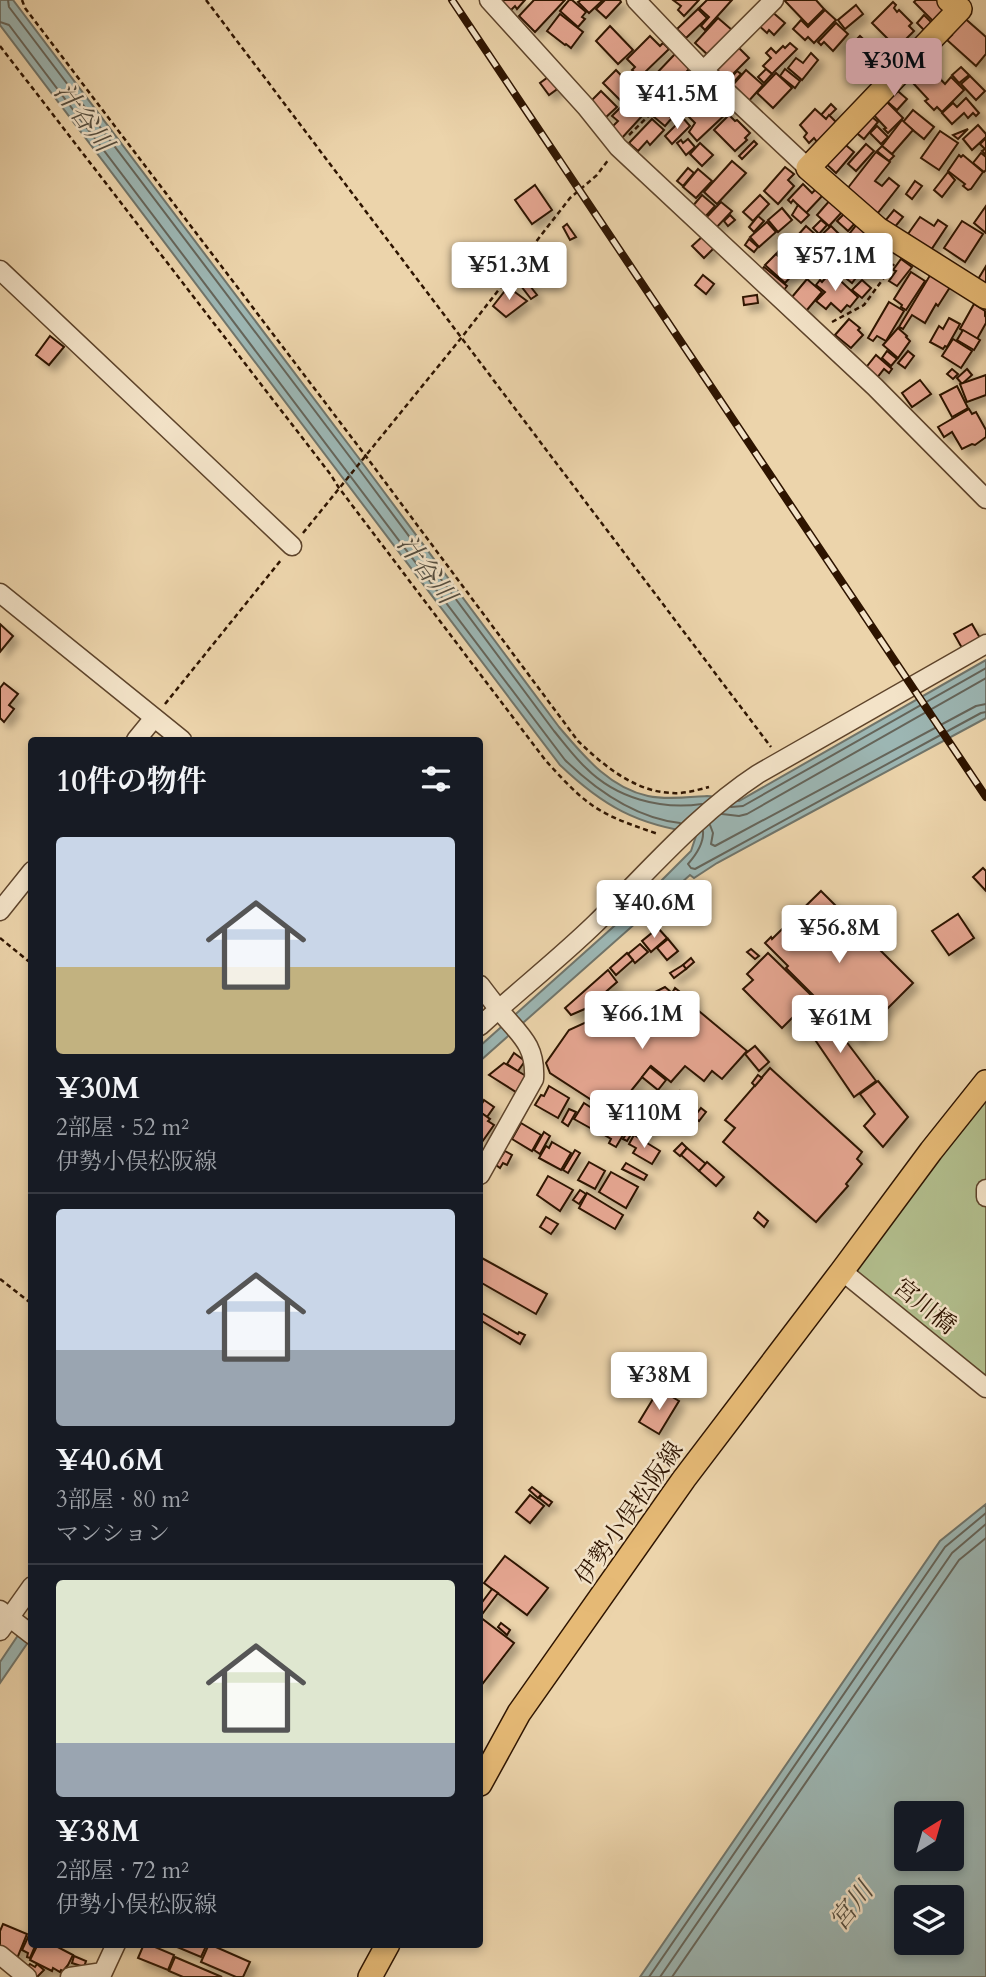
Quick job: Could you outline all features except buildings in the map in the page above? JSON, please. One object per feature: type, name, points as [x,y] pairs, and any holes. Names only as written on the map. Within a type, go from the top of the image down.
[{"type":"main road","points":[[959,3],[808,168],[878,229],[986,297]]},
{"type":"main road","name":"伊勢小俣松阪線","points":[[483,1779],[519,1713],[684,1479],[986,1082]]},
{"type":"main road","points":[[370,1977],[386,1948]]},
{"type":"street","points":[[489,0],[586,107],[618,147],[875,387],[986,499]]},
{"type":"street","points":[[636,0],[699,67],[808,168]]},
{"type":"street","points":[[699,67],[775,0]]},
{"type":"street","points":[[0,270],[292,546]]},
{"type":"street","points":[[0,593],[178,737]]},
{"type":"street","points":[[483,1024],[594,926],[679,840],[734,790],[986,644]]},
{"type":"street","points":[[138,737],[154,718]]},
{"type":"street","points":[[0,911],[28,876]]},
{"type":"street","points":[[483,989],[523,1036],[535,1068],[534,1079],[483,1170]]},
{"type":"street","points":[[986,1189],[986,1196]]},
{"type":"street","name":"宮川橋","points":[[842,1271],[986,1388]]},
{"type":"street","points":[[12,1624],[28,1594]]},
{"type":"street","points":[[70,1977],[103,1972],[114,1948]]},
{"type":"street","points":[[0,1955],[27,1977]]},
{"type":"path","points":[[22,0],[25,8],[579,741],[600,762],[624,778],[649,789],[671,793],[691,792],[713,786]]},
{"type":"path","points":[[206,0],[782,760]]},
{"type":"path","points":[[0,46],[340,486],[538,751],[569,786],[590,804],[615,818],[679,840]]},
{"type":"path","points":[[154,718],[462,337],[570,198],[597,176],[618,147],[694,71],[691,68],[699,67]]},
{"type":"path","points":[[815,331],[864,305],[907,247]]},
{"type":"path","points":[[0,938],[28,961]]},
{"type":"path","points":[[0,1279],[28,1301]]},
{"type":"green space","points":[[986,1087],[986,1376],[845,1267]]},
{"type":"water","name":"汁谷川","points":[[0,0],[13,0],[559,727],[587,759],[609,778],[634,792],[648,796],[711,796],[739,801],[986,660],[986,718],[717,863],[694,878],[690,875],[483,1058],[483,1043],[631,911],[691,851],[697,833],[656,825],[622,811],[591,792],[560,765],[0,25]]},
{"type":"water","name":"宮川","points":[[986,1504],[986,1977],[640,1977],[940,1541]]},
{"type":"water","points":[[28,1620],[28,1642],[0,1683],[0,1662]]},
{"type":"railway","points":[[452,0],[986,797]]}]
